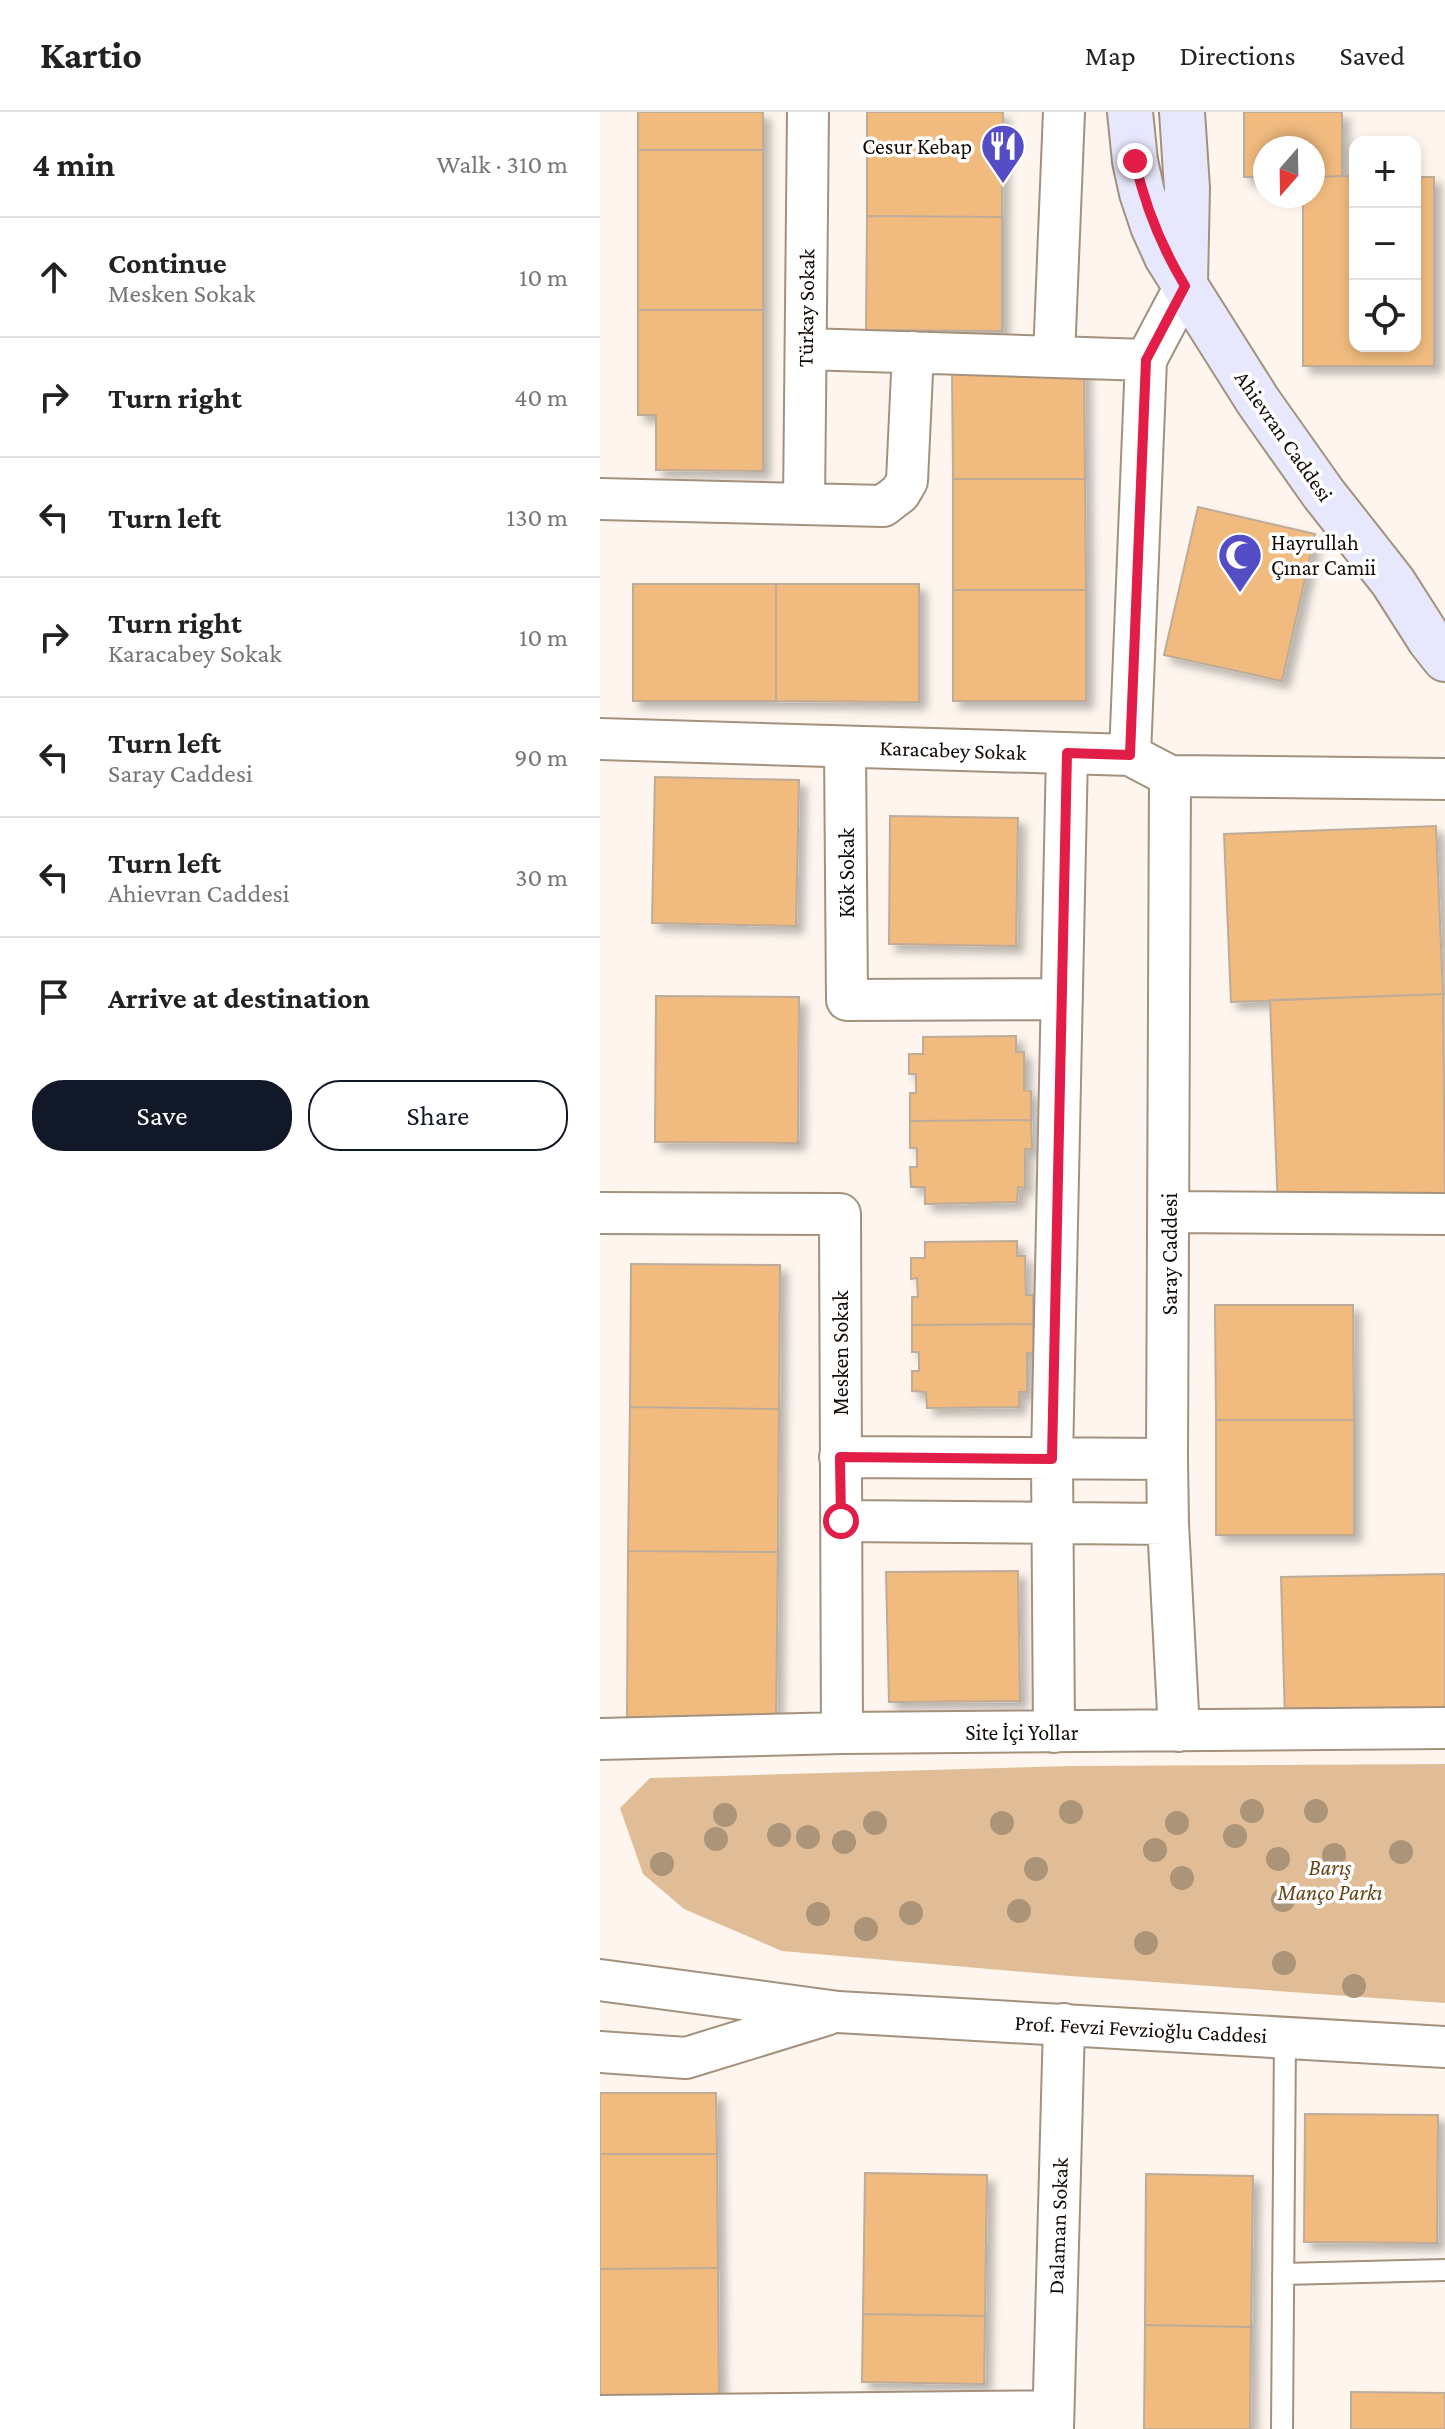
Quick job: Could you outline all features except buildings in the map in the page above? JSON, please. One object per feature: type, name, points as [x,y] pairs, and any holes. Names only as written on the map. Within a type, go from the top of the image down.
[{"type":"street","name":"Türkay Sokak","points":[[804,504],[808,112]]},
{"type":"street","points":[[1054,357],[1064,112]]},
{"type":"street","name":"Ahievran Caddesi","points":[[1130,112],[1142,193],[1167,257],[1258,401],[1323,493],[1440,641]]},
{"type":"street","points":[[1130,755],[1146,360],[1185,286],[1187,188],[1182,112]]},
{"type":"street","points":[[806,349],[1146,360]]},
{"type":"street","points":[[600,499],[883,506],[900,493],[907,481],[913,352]]},
{"type":"street","name":"Karacabey Sokak","points":[[600,739],[1130,755],[1170,776],[1445,779]]},
{"type":"street","name":"Kök Sokak","points":[[845,747],[847,1000],[1062,999]]},
{"type":"street","points":[[1054,1732],[1052,1459],[1067,753]]},
{"type":"street","name":"Saray Caddesi","points":[[1170,776],[1167,1459],[1179,1731]]},
{"type":"street","points":[[1169,1212],[1445,1214]]},
{"type":"street","name":"Mesken Sokak","points":[[600,1213],[840,1214],[842,1733]]},
{"type":"street","points":[[840,1457],[1167,1459]]},
{"type":"street","points":[[841,1521],[1168,1524]]},
{"type":"street","name":"Site İçi Yollar","points":[[600,1739],[842,1733],[1445,1728]]},
{"type":"street","name":"Prof. Fevzi Fevzioğlu Caddesi","points":[[600,1980],[838,2012],[1445,2047]]},
{"type":"street","points":[[600,2052],[686,2058],[838,2012]]},
{"type":"street","name":"Dalaman Sokak","points":[[1053,2420],[1064,2024]]},
{"type":"street","points":[[600,2416],[1053,2420]]},
{"type":"lane","points":[[1282,2429],[1285,2038]]},
{"type":"lane","points":[[1283,2274],[1445,2270]]},
{"type":"green space","name":"Barış Manço Parkı","points":[[1445,1764],[1445,2003],[1070,1976],[782,1951],[684,1909],[643,1874],[620,1808],[650,1778],[1071,1766]]},
{"type":"place","name":"Cesur Kebap","points":[[1003,185]]},
{"type":"place","name":"Hayrullah Çınar Camii","points":[[1240,594]]},
{"type":"route","points":[[841,1521],[840,1457],[1052,1459],[1067,753],[1130,755],[1146,360],[1185,286],[1153,226],[1135,161]]}]
